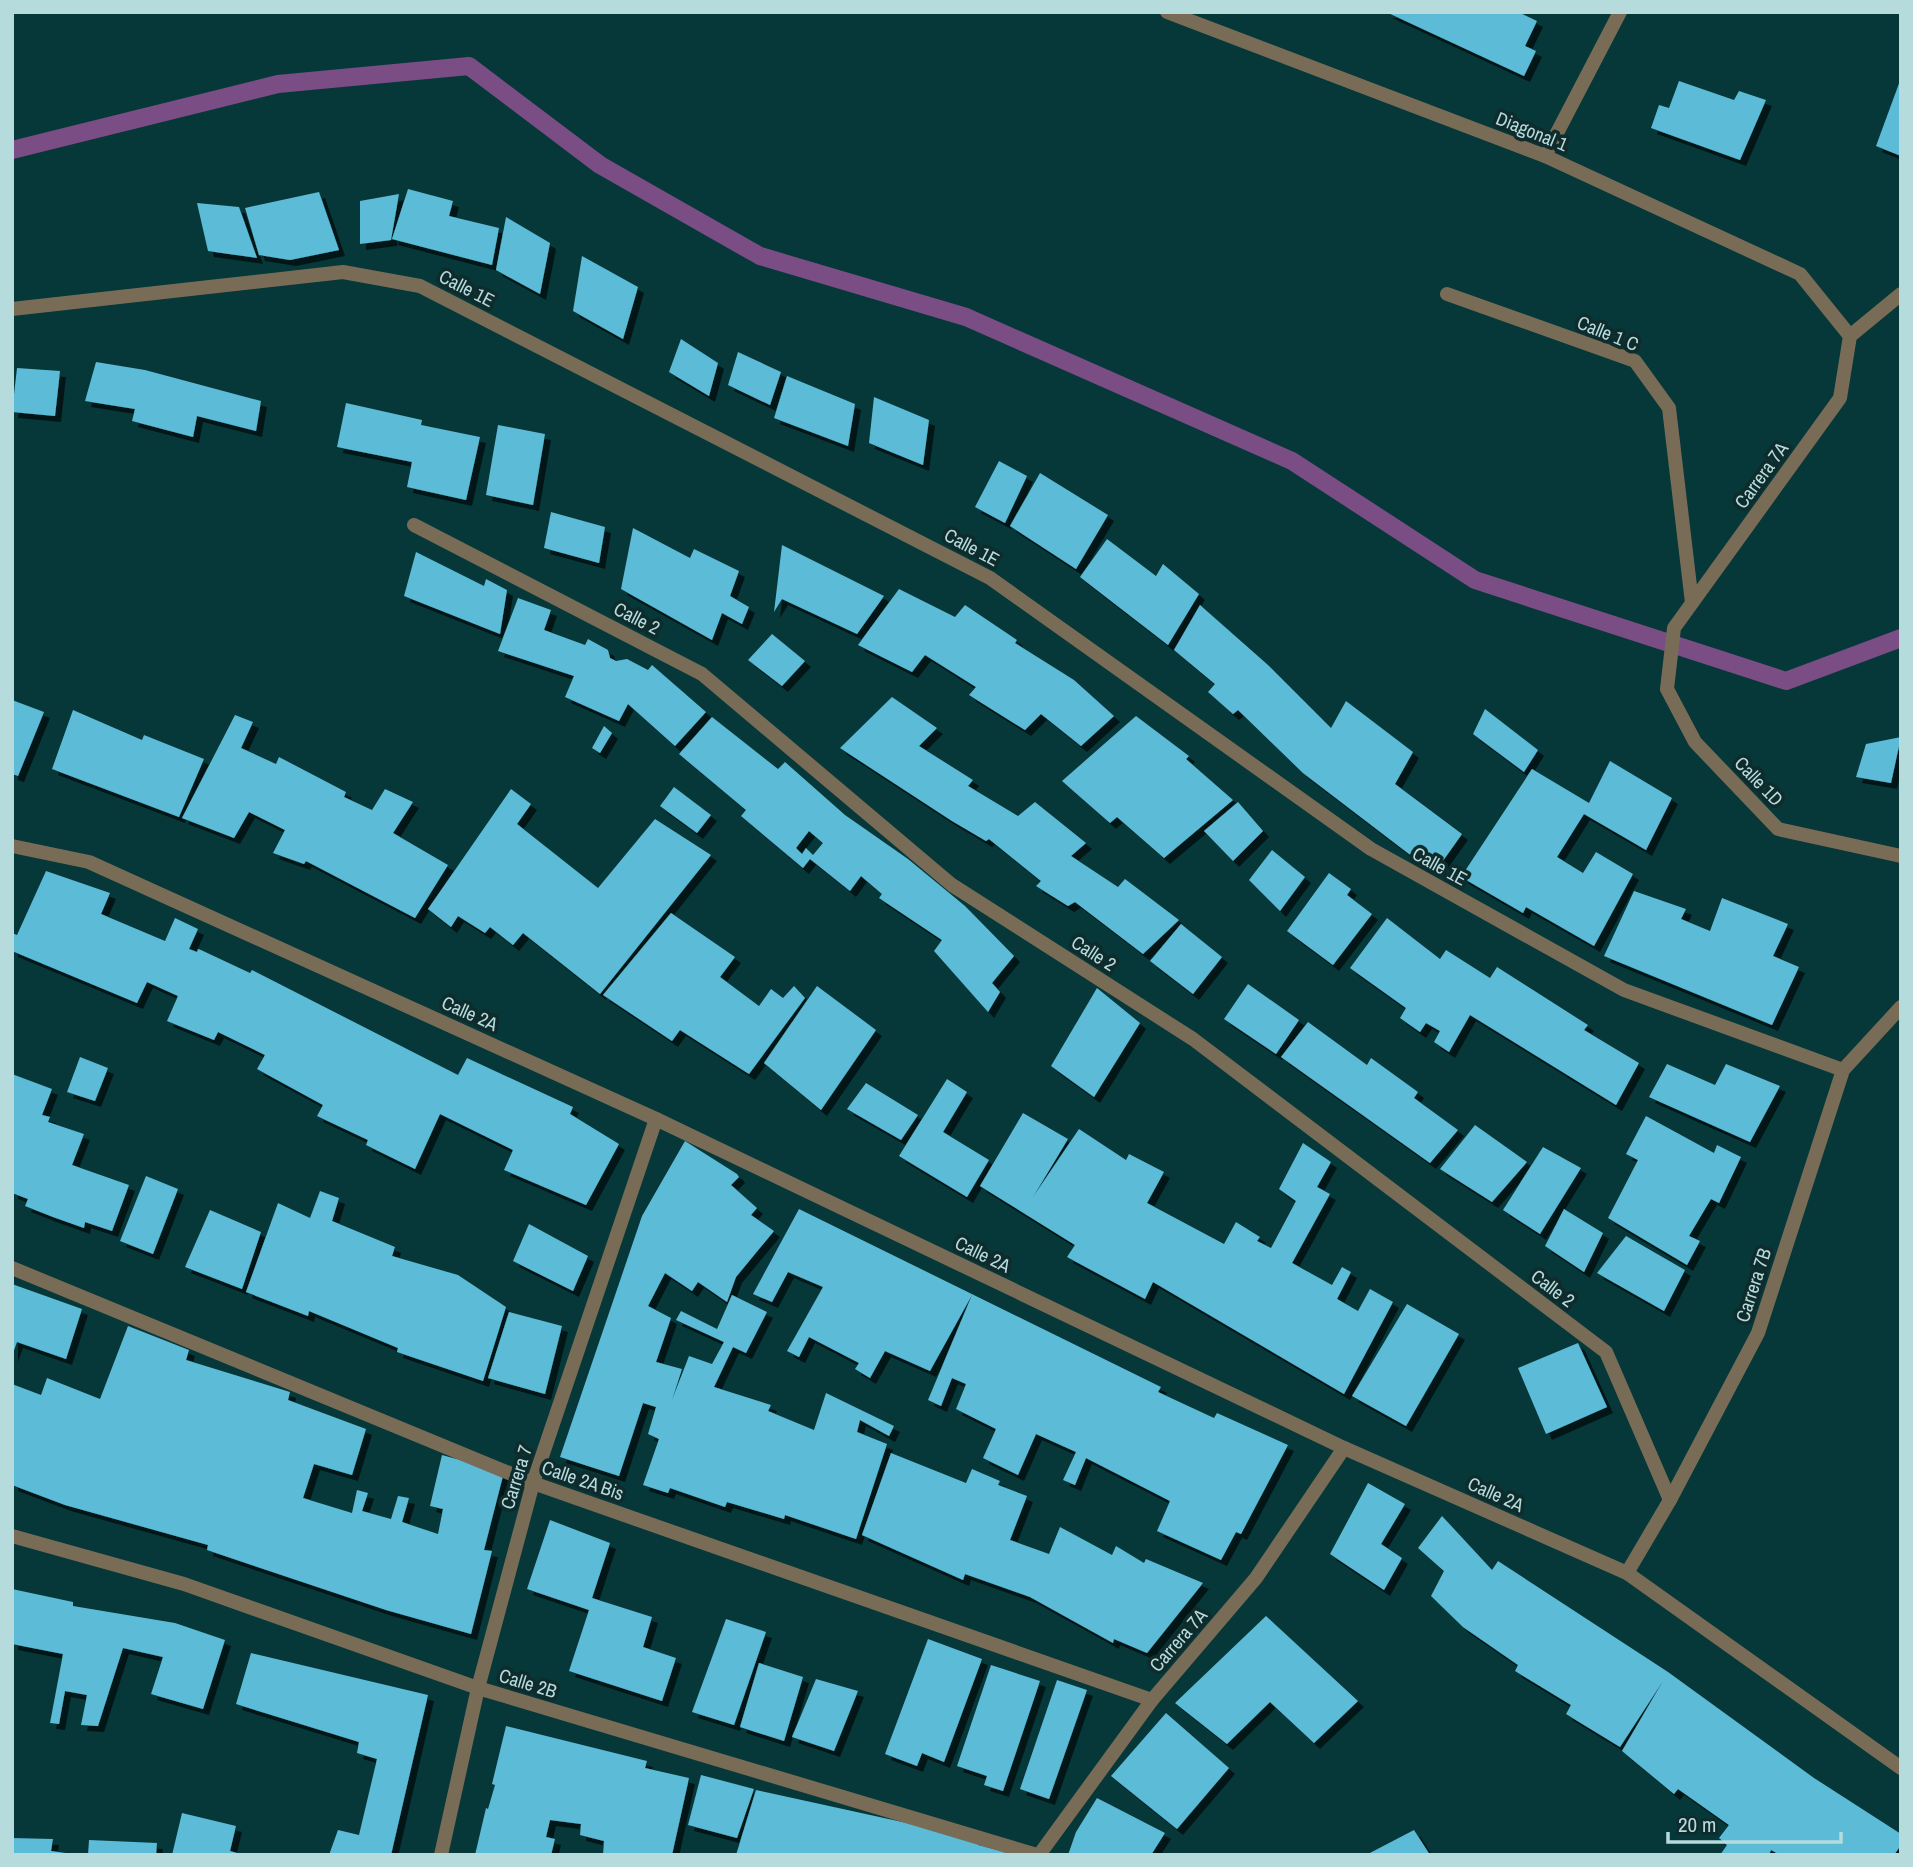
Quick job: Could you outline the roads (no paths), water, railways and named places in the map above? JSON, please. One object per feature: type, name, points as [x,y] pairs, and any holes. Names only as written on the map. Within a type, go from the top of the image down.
[{"type":"street","name":"Diagonal 1","points":[[1167,12],[1545,156],[1800,274],[1850,337]]},
{"type":"street","points":[[1545,156],[1620,12]]},
{"type":"street","name":"Calle 1E","points":[[12,309],[342,272],[420,286],[990,578],[1371,849],[1624,990],[1843,1070]]},
{"type":"street","name":"Calle 1 C","points":[[1447,294],[1635,361],[1669,408],[1692,603]]},
{"type":"street","points":[[1850,337],[1901,294]]},
{"type":"street","name":"Carrera 7A","points":[[1667,689],[1674,628],[1840,398],[1850,337]]},
{"type":"street","name":"Calle 2","points":[[414,525],[702,674],[952,885],[1193,1039],[1606,1352],[1670,1500]]},
{"type":"street","name":"Calle 1D","points":[[1667,689],[1695,742],[1778,829],[1901,856]]},
{"type":"street","name":"Calle 2A","points":[[12,846],[89,862],[656,1119],[1344,1448],[1627,1573],[1901,1768]]},
{"type":"street","name":"Carrera 7B","points":[[1627,1573],[1670,1500],[1758,1333],[1843,1070],[1901,1007]]},
{"type":"street","name":"Carrera 7","points":[[440,1855],[478,1688],[533,1483],[656,1119]]},
{"type":"street","name":"Calle 2A Bis","points":[[12,1268],[533,1483],[1152,1700]]},
{"type":"street","name":"Carrera 7A","points":[[1038,1855],[1152,1700],[1256,1578],[1344,1448]]},
{"type":"street","name":"Calle 2B","points":[[12,1536],[184,1584],[478,1688],[1038,1855]]},
{"type":"waterway","points":[[12,150],[278,84],[469,66],[600,165],[760,256],[966,317],[1292,461],[1475,580],[1786,681],[1901,638]]}]
